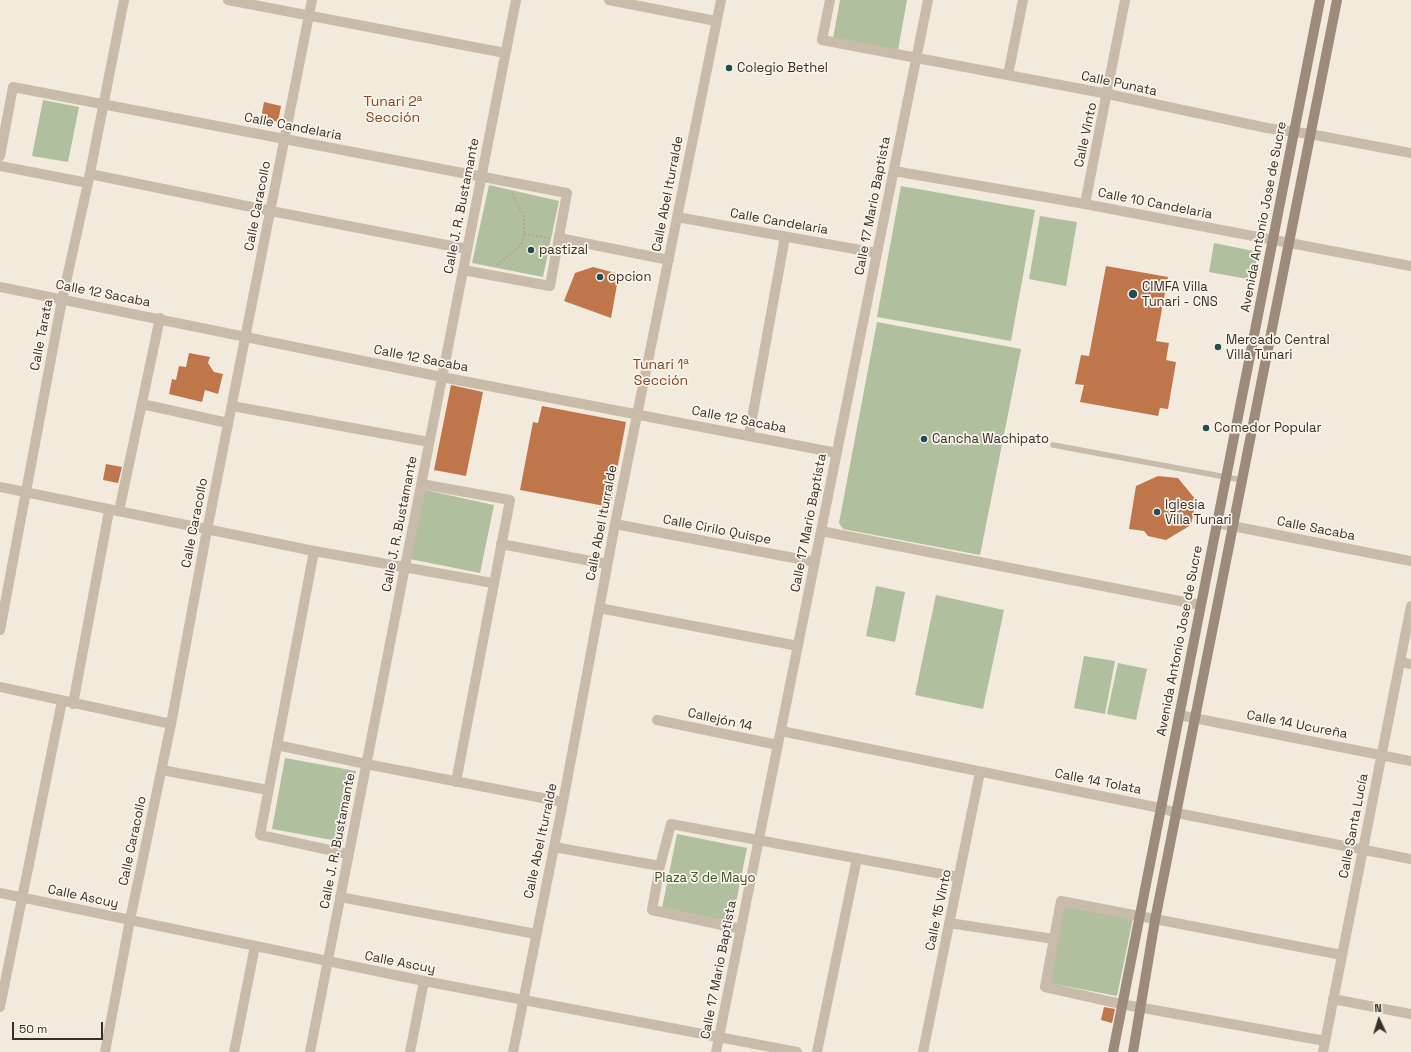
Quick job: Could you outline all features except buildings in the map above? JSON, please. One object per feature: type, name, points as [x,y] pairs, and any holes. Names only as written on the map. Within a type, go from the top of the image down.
[{"type":"main road","name":"Avenida Antonio Jose de Sucre","points":[[1114,1052],[1160,808],[1320,0]]},
{"type":"main road","points":[[1133,1052],[1155,920],[1337,0]]},
{"type":"street","name":"Calle Tarata","points":[[0,630],[62,300],[89,178],[124,0]]},
{"type":"street","points":[[228,0],[505,53]]},
{"type":"street","name":"Calle Caracollo","points":[[105,1052],[130,920],[162,770],[207,530],[312,0]]},
{"type":"street","name":"Calle J. R. Bustamante","points":[[310,1052],[516,0]]},
{"type":"street","points":[[613,0],[716,21]]},
{"type":"street","name":"Calle Abel Iturralde","points":[[513,1052],[563,802],[607,564],[721,0]]},
{"type":"street","name":"Calle Punata","points":[[830,0],[822,40],[1108,94],[1267,128],[1310,134],[1411,153]]},
{"type":"street","name":"Calle 17 Mario Baptista","points":[[716,1052],[928,0]]},
{"type":"street","points":[[1008,75],[1023,0]]},
{"type":"street","name":"Calle Vinto","points":[[1085,204],[1108,94],[1125,0]]},
{"type":"street","name":"Calle Candelaria","points":[[0,156],[14,87],[104,103],[284,140],[567,193],[553,236]]},
{"type":"street","points":[[0,166],[89,178],[467,249]]},
{"type":"street","name":"Calle 10 Candelaria","points":[[894,171],[1085,204],[1411,266]]},
{"type":"street","name":"Calle Candelaria","points":[[677,217],[877,252]]},
{"type":"street","points":[[463,270],[550,286],[553,236],[669,260]]},
{"type":"street","points":[[748,434],[785,237]]},
{"type":"street","name":"Calle 12 Sacaba","points":[[0,287],[160,318],[442,377],[837,452]]},
{"type":"street","points":[[73,704],[114,511],[142,404],[160,318]]},
{"type":"street","points":[[142,404],[228,424]]},
{"type":"street","points":[[232,406],[429,442]]},
{"type":"street","points":[[421,484],[510,500],[456,782]]},
{"type":"street","points":[[0,487],[314,551],[405,566],[493,583]]},
{"type":"street","name":"Calle Sacaba","points":[[1217,523],[1411,560]]},
{"type":"street","name":"Calle Cirilo Quispe","points":[[615,524],[815,562]]},
{"type":"street","points":[[821,531],[1200,605]]},
{"type":"street","points":[[501,544],[607,564]]},
{"type":"street","points":[[314,551],[260,835],[348,854]]},
{"type":"street","name":"Calle Santa Lucía","points":[[1323,1052],[1411,606]]},
{"type":"street","points":[[599,608],[798,646]]},
{"type":"street","points":[[1400,662],[1411,664]]},
{"type":"street","points":[[0,687],[171,724]]},
{"type":"street","points":[[0,1007],[62,701]]},
{"type":"street","name":"Calle 14 Ucureña","points":[[1179,715],[1411,761]]},
{"type":"street","name":"Callejón 14","points":[[657,720],[778,745]]},
{"type":"street","name":"Calle 14 Tolata","points":[[781,731],[1160,808],[1177,813],[1411,859]]},
{"type":"street","points":[[277,744],[366,764],[563,802]]},
{"type":"street","points":[[162,770],[268,790]]},
{"type":"street","name":"Calle 15 Vinto","points":[[922,1052],[980,772]]},
{"type":"street","points":[[741,928],[652,910],[660,866],[671,824],[958,877]]},
{"type":"street","points":[[554,847],[660,866]]},
{"type":"street","points":[[817,1052],[857,858]]},
{"type":"street","name":"Calle Ascuy","points":[[0,894],[327,962],[797,1052]]},
{"type":"street","points":[[340,897],[536,934]]},
{"type":"street","points":[[1325,1041],[1123,1005],[1046,987],[1061,900],[1155,920],[1342,955]]},
{"type":"street","points":[[949,923],[1054,939]]},
{"type":"street","points":[[234,1052],[255,946]]},
{"type":"street","points":[[410,1052],[424,981]]},
{"type":"street","points":[[1333,999],[1411,1014]]},
{"type":"lane","points":[[1053,445],[1242,480]]},
{"type":"path","points":[[496,265],[521,245],[524,234],[524,216],[510,192],[518,193]]},
{"type":"path","points":[[524,234],[553,236],[549,244]]},
{"type":"path","points":[[490,264],[503,266]]},
{"type":"green space","points":[[840,0],[907,0],[898,50],[833,39]]},
{"type":"green space","points":[[43,100],[79,107],[68,162],[32,156]]},
{"type":"green space","points":[[489,185],[559,201],[543,277],[472,263]]},
{"type":"green space","points":[[901,186],[1035,210],[1011,341],[877,317]]},
{"type":"green space","points":[[1040,216],[1077,222],[1066,286],[1029,279]]},
{"type":"green space","points":[[1214,243],[1258,252],[1253,280],[1209,272]]},
{"type":"green space","name":"Cancha Wachipato","points":[[877,322],[1021,349],[980,555],[843,529],[839,523]]},
{"type":"green space","points":[[425,490],[494,505],[480,573],[410,559]]},
{"type":"green space","points":[[876,586],[905,592],[895,642],[866,636]]},
{"type":"green space","points":[[936,595],[1004,610],[983,709],[915,695]]},
{"type":"green space","points":[[1084,656],[1115,661],[1105,714],[1074,708]]},
{"type":"green space","points":[[1118,663],[1147,669],[1136,720],[1107,714]]},
{"type":"green space","points":[[285,758],[356,771],[343,842],[272,829]]},
{"type":"green space","name":"Plaza 3 de Mayo","points":[[677,834],[747,848],[732,922],[662,908]]},
{"type":"green space","points":[[1065,904],[1133,918],[1117,996],[1049,983]]},
{"type":"place","name":"Colegio Bethel","points":[[729,68]]},
{"type":"place","name":"pastizal","points":[[531,250]]},
{"type":"place","name":"opcion","points":[[600,277]]},
{"type":"place","name":"CIMFA Villa Tunari - CNS","points":[[1133,294]]},
{"type":"place","name":"Mercado Central Villa Tunari","points":[[1218,347]]},
{"type":"place","name":"Comedor Popular","points":[[1206,428]]},
{"type":"place","name":"Cancha Wachipato","points":[[924,439]]},
{"type":"place","name":"Iglesia Villa Tunari","points":[[1157,512]]},
{"type":"district","name":"Tunari 2ª Sección","points":[[393,110]]},
{"type":"district","name":"Tunari 1ª Sección","points":[[661,374]]}]
